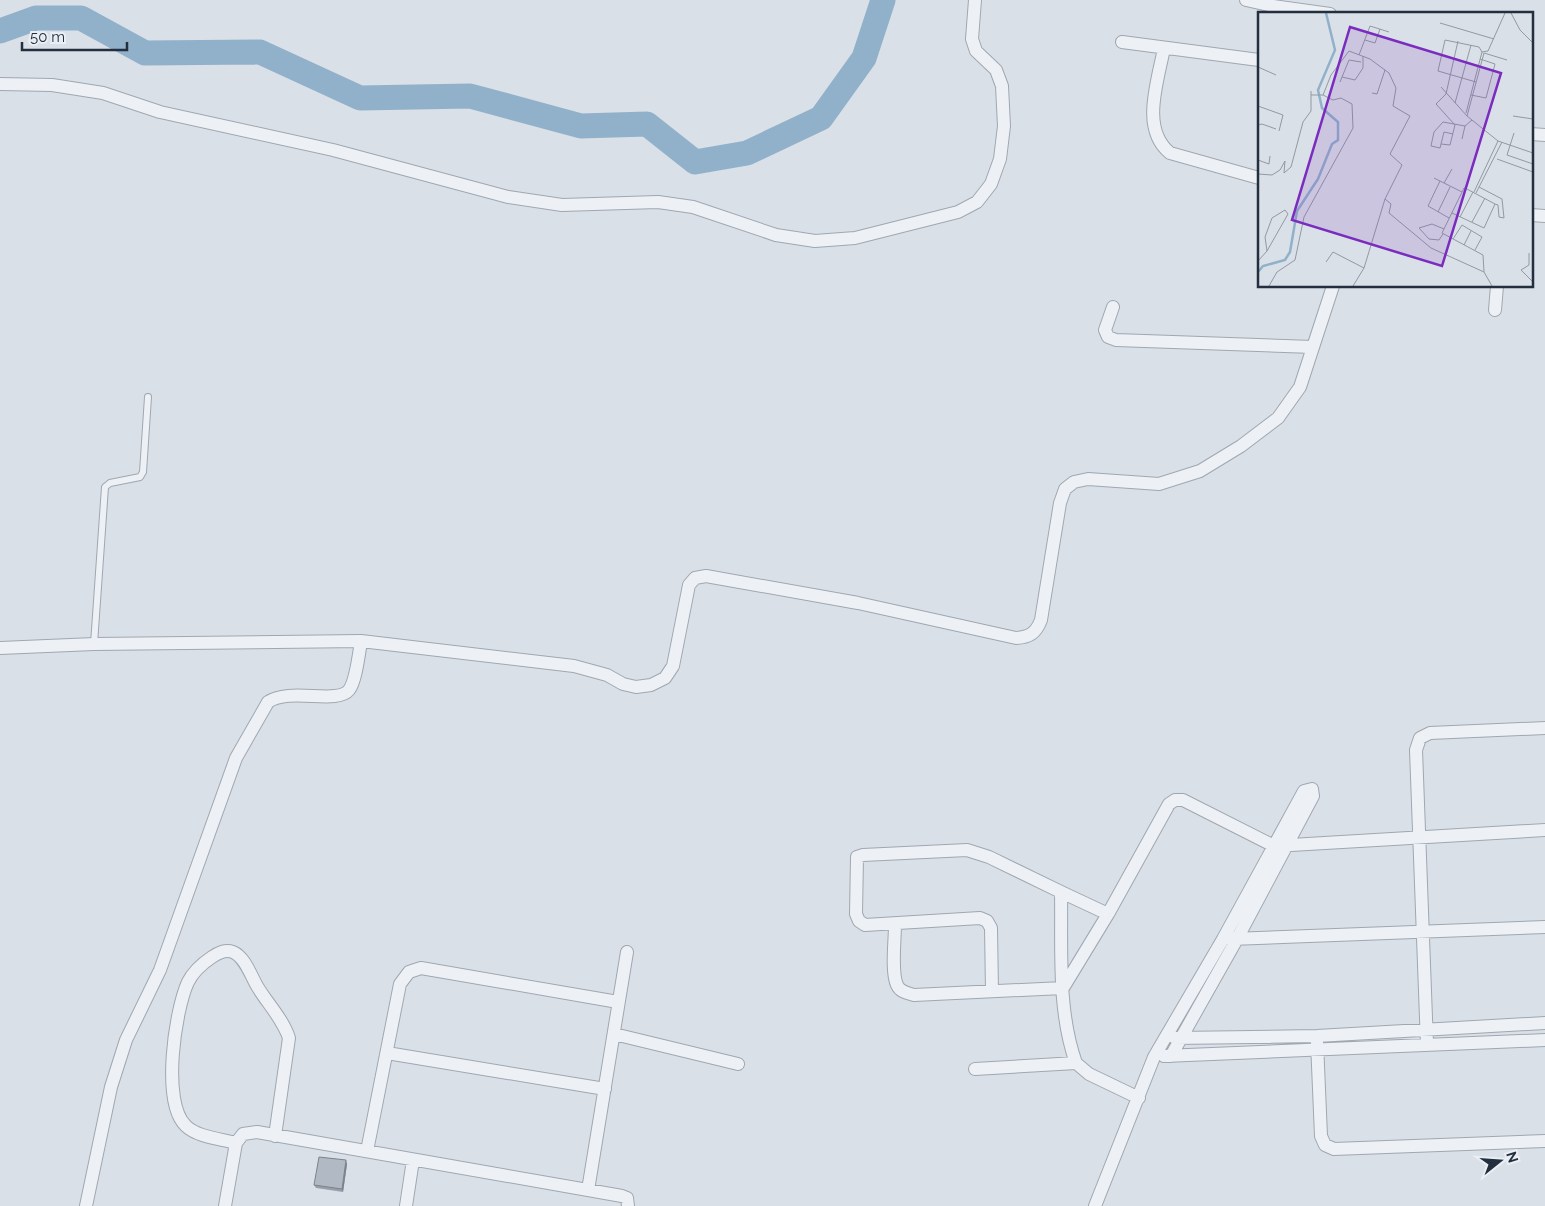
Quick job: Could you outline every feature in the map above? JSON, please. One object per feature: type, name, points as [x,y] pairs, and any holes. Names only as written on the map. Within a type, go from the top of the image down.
[{"type":"street","points":[[0,84],[52,85],[103,93],[160,112],[333,150],[508,197],[562,205],[658,202],[693,206],[776,235],[815,241],[855,238],[958,212],[977,202],[991,184],[1000,159],[1004,126],[1002,86],[996,70],[976,51],[972,39],[975,0]]},
{"type":"street","points":[[1246,0],[1316,12]]},
{"type":"street","points":[[1122,42],[1258,60]]},
{"type":"street","points":[[1164,48],[1154,111],[1154,130],[1160,144],[1170,153],[1258,178]]},
{"type":"street","points":[[1532,134],[1545,135]]},
{"type":"street","points":[[1532,215],[1545,216]]},
{"type":"street","points":[[0,648],[94,644],[361,641],[574,666],[606,675],[623,684],[636,687],[651,685],[665,678],[673,666],[689,585],[695,578],[706,576],[858,603],[1016,638],[1027,637],[1037,631],[1041,620],[1060,502],[1065,489],[1074,482],[1088,480],[1159,484],[1200,471],[1241,446],[1278,418],[1300,387],[1332,288]]},
{"type":"street","points":[[1494,310],[1497,288]]},
{"type":"street","points":[[1113,307],[1105,330],[1108,337],[1116,340],[1313,347]]},
{"type":"street","points":[[86,1206],[111,1087],[126,1040],[160,970],[241,747],[262,710],[276,696],[288,694],[334,697],[343,695],[350,690],[361,641]]},
{"type":"street","points":[[1427,1045],[1418,838],[1416,750],[1420,738],[1430,733],[1545,728]]},
{"type":"street","points":[[1095,1206],[1154,1057],[1223,939],[1304,791],[1309,788],[1313,792],[1313,796],[1288,845],[1171,1056]]},
{"type":"street","points":[[1063,988],[1108,914],[1169,804],[1175,800],[1182,800],[1274,846],[1545,830]]},
{"type":"street","points":[[992,991],[991,928],[987,921],[980,918],[865,925],[859,921],[856,914],[858,857],[872,854],[967,850],[990,857],[1108,914]]},
{"type":"street","points":[[1061,892],[1063,988],[1070,1046],[1076,1063],[1089,1074],[1139,1098]]},
{"type":"street","points":[[895,924],[895,977],[897,986],[903,993],[914,995],[1063,988]]},
{"type":"street","points":[[1223,939],[1545,927]]},
{"type":"street","points":[[236,1143],[204,1135],[186,1127],[177,1112],[171,1053],[188,981],[204,962],[225,951],[235,952],[244,962],[258,987],[286,1026],[289,1038],[275,1136]]},
{"type":"street","points":[[588,1190],[627,952]]},
{"type":"street","points":[[367,1152],[400,984],[409,972],[420,968],[618,1002]]},
{"type":"street","points":[[1166,1038],[1317,1036],[1545,1023]]},
{"type":"street","points":[[614,1034],[738,1064]]},
{"type":"street","points":[[1317,1036],[1321,1136],[1325,1145],[1334,1149],[1545,1141]]},
{"type":"street","points":[[1154,1057],[1545,1040]]},
{"type":"street","points":[[386,1053],[605,1089]]},
{"type":"street","points":[[975,1069],[1076,1063]]},
{"type":"street","points":[[225,1206],[236,1143],[243,1134],[257,1132],[622,1196],[627,1198],[628,1206]]},
{"type":"street","points":[[406,1206],[414,1160]]},
{"type":"lane","points":[[94,644],[105,487],[110,482],[140,477],[144,472],[148,397]]},
{"type":"building","points":[[319,1157],[346,1160],[342,1189],[314,1185]]},
{"type":"waterway","points":[[0,31],[36,18],[81,18],[145,53],[260,52],[360,98],[470,96],[581,126],[647,124],[695,162],[747,153],[821,118],[864,58],[883,0]]}]
